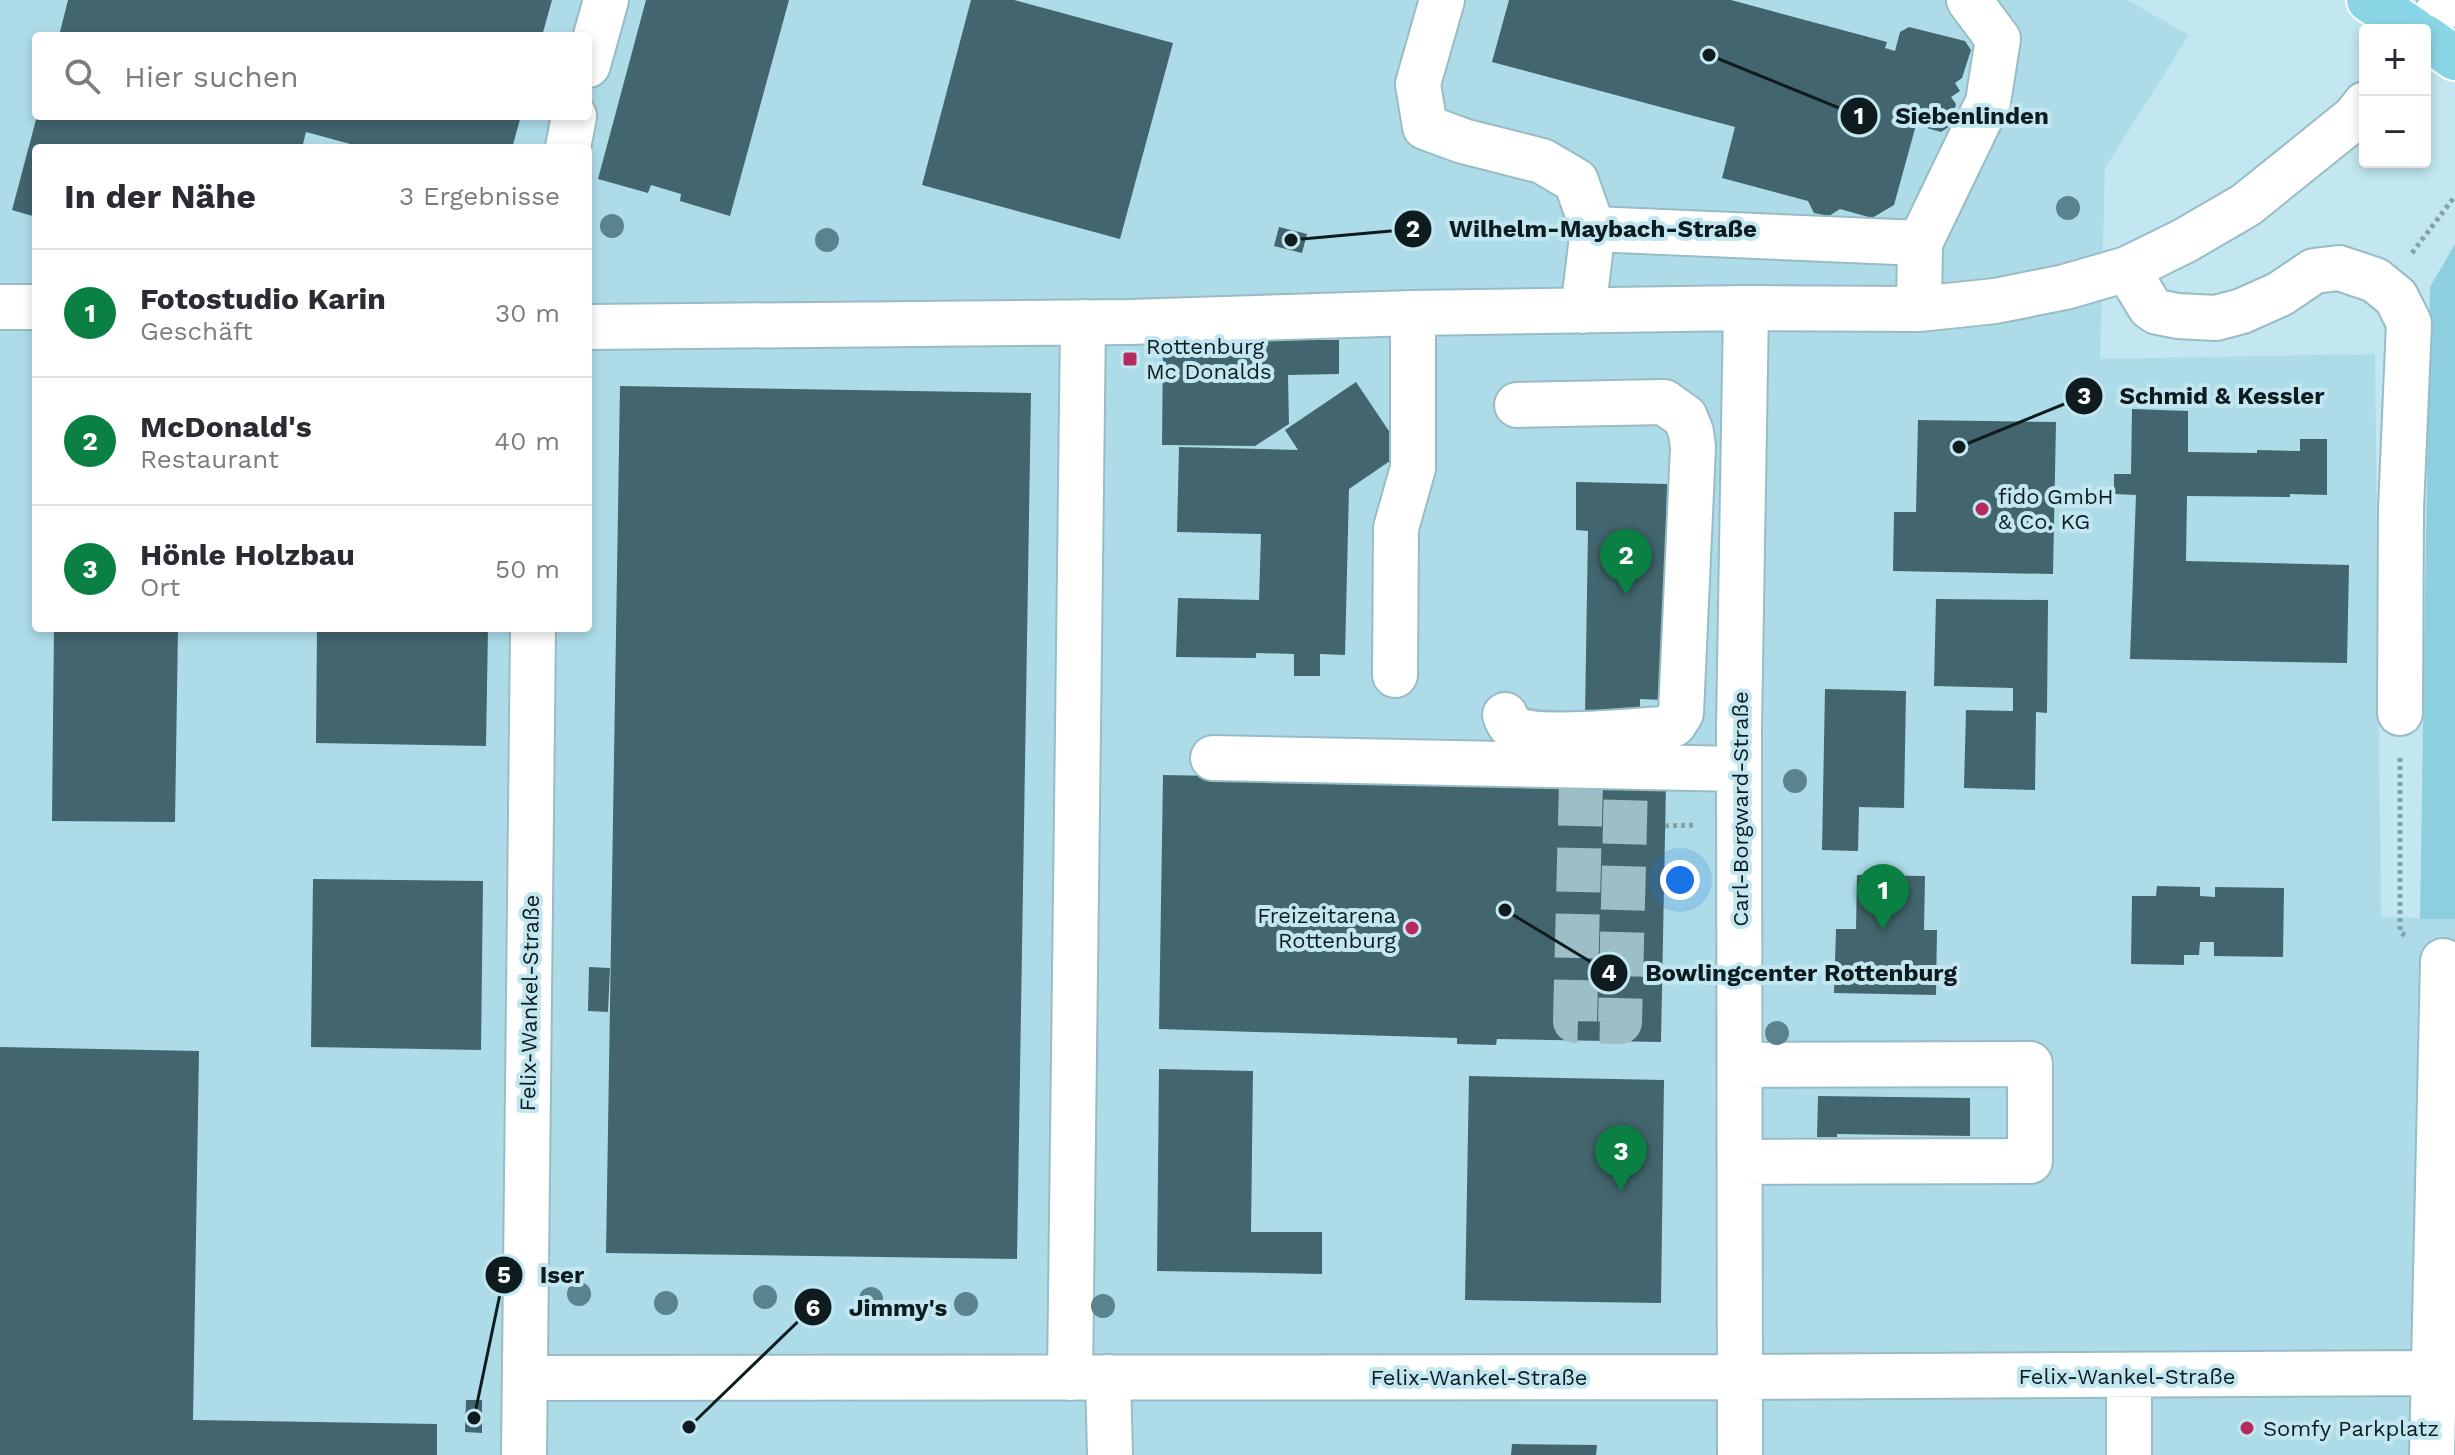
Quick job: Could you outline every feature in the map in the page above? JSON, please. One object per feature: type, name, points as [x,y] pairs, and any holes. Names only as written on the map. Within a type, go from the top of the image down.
[{"type":"main road","points":[[2369,0],[2405,24]]},
{"type":"main road","points":[[2431,41],[2455,58]]},
{"type":"street","points":[[592,51],[606,0]]},
{"type":"street","points":[[1442,0],[1418,84],[1425,127],[1463,141],[1542,161],[1576,181],[1593,229],[1583,311]]},
{"type":"street","points":[[1919,309],[1920,243],[1988,102],[1998,39],[1969,0]]},
{"type":"street","points":[[2429,24],[2446,0]]},
{"type":"street","points":[[592,327],[1083,322],[1746,308],[1919,309],[1995,301],[2065,287],[2127,269],[2184,241],[2246,205],[2359,112]]},
{"type":"street","points":[[569,144],[573,120]]},
{"type":"street","points":[[1593,229],[1920,243]]},
{"type":"street","points":[[2127,269],[2150,307],[2157,312],[2178,316],[2216,318],[2242,311],[2280,294],[2314,271],[2339,268],[2375,280],[2396,297],[2409,323],[2401,509],[2400,713]]},
{"type":"street","points":[[0,307],[32,307]]},
{"type":"street","name":"Carl-Borgward-Straße","points":[[1740,1455],[1739,769],[1746,308]]},
{"type":"street","points":[[1395,675],[1396,528],[1413,468],[1413,313]]},
{"type":"street","points":[[1083,322],[1089,1378],[1110,1455]]},
{"type":"street","points":[[1505,715],[1510,725],[1522,731],[1543,734],[1663,729],[1674,724],[1681,713],[1693,447],[1685,417],[1664,402],[1517,405]]},
{"type":"street","name":"Felix-Wankel-Straße","points":[[524,1455],[533,632]]},
{"type":"street","points":[[1213,758],[1626,774],[1739,769]]},
{"type":"street","points":[[2432,1455],[2443,961]]},
{"type":"street","points":[[1740,1065],[2030,1064],[2030,1161],[1740,1162]]},
{"type":"street","name":"Felix-Wankel-Straße","points":[[525,1378],[2433,1373]]},
{"type":"street","points":[[2129,1376],[2129,1455]]},
{"type":"path","points":[[2396,297],[2395,281],[2419,242],[2455,196]]},
{"type":"path","points":[[2400,713],[2400,932],[2443,961]]},
{"type":"shaded area","points":[[0,0],[2127,0],[2189,35],[2105,168],[2100,359],[2375,354],[2381,917],[2455,919],[2455,1455],[0,1455]]},
{"type":"shaded area","points":[[2455,244],[2455,919],[2420,919],[2430,287]]},
{"type":"building","points":[[68,0],[552,0],[543,32],[60,32]]},
{"type":"building","points":[[646,0],[789,0],[730,216],[680,201],[681,194],[651,185],[648,193],[598,179]]},
{"type":"building","points":[[971,0],[1014,0],[1173,43],[1120,239],[922,185]]},
{"type":"building","points":[[1509,0],[1731,0],[1887,42],[1885,48],[1895,51],[1900,32],[1909,27],[1965,41],[1971,50],[1962,78],[1955,83],[1960,91],[1951,97],[1956,104],[1950,126],[1941,132],[1916,125],[1894,205],[1872,218],[1840,209],[1829,216],[1814,213],[1808,201],[1722,178],[1735,127],[1492,62]]},
{"type":"building","points":[[36,120],[520,120],[513,144],[350,144],[306,132],[303,144],[32,144],[32,216],[12,210]]},
{"type":"building","points":[[1279,227],[1307,234],[1302,253],[1274,246]]},
{"type":"building","points":[[1163,340],[1339,340],[1339,374],[1288,375],[1289,424],[1255,446],[1162,445]]},
{"type":"building","points":[[1356,382],[1403,452],[1349,489],[1345,655],[1320,654],[1320,676],[1294,676],[1294,654],[1256,653],[1256,658],[1176,657],[1178,598],[1259,600],[1261,534],[1177,532],[1179,447],[1298,450],[1285,430]]},
{"type":"building","points":[[620,386],[1031,393],[1017,1259],[606,1253]]},
{"type":"building","points":[[2132,409],[2188,411],[2188,452],[2300,451],[2300,439],[2327,439],[2327,495],[2187,496],[2186,561],[2349,565],[2347,663],[2130,659],[2136,495],[2114,494],[2114,474],[2131,474]]},
{"type":"building","points":[[1918,420],[2056,422],[2053,574],[1893,571],[1894,512],[1916,512]]},
{"type":"building","points":[[1576,482],[1667,484],[1666,551],[1671,550],[1671,568],[1665,568],[1663,700],[1640,699],[1640,717],[1585,715],[1588,531],[1576,530]]},
{"type":"building","points":[[1936,599],[2048,600],[2047,713],[2036,712],[2035,790],[1964,788],[1966,710],[2013,711],[2013,688],[1934,686]]},
{"type":"building","points":[[54,632],[178,632],[175,822],[52,821]]},
{"type":"building","points":[[317,632],[488,632],[486,746],[316,743]]},
{"type":"building","points":[[1825,689],[1906,691],[1904,808],[1859,807],[1858,851],[1822,850]]},
{"type":"building","name":"Freizeitarena Rottenburg","points":[[1163,775],[1666,784],[1661,1042],[1497,1039],[1496,1045],[1457,1044],[1457,1038],[1159,1029]]},
{"type":"building","points":[[1857,875],[1925,876],[1924,930],[1937,930],[1936,995],[1834,993],[1836,929],[1856,929]]},
{"type":"building","points":[[313,879],[483,881],[481,1050],[311,1047]]},
{"type":"building","points":[[2157,886],[2200,887],[2200,896],[2215,897],[2215,887],[2284,888],[2283,957],[2214,956],[2214,942],[2200,942],[2199,955],[2184,955],[2184,965],[2131,964],[2132,896],[2156,896]]},
{"type":"building","points":[[589,967],[610,968],[608,1012],[588,1011]]},
{"type":"building","points":[[0,1047],[199,1051],[193,1420],[437,1424],[437,1455],[0,1455]]},
{"type":"building","points":[[1159,1069],[1253,1071],[1251,1232],[1322,1232],[1322,1274],[1157,1271]]},
{"type":"building","points":[[1469,1076],[1664,1080],[1661,1303],[1465,1300]]},
{"type":"building","points":[[1818,1096],[1970,1098],[1970,1136],[1837,1134],[1837,1137],[1817,1137]]},
{"type":"building","points":[[466,1400],[482,1400],[482,1433],[465,1432]]},
{"type":"building","points":[[1512,1444],[1597,1445],[1596,1455],[1511,1455]]},
{"type":"tunnel","points":[[1581,782],[1575,1021],[1620,1022],[1626,783]]},
{"type":"place","name":"Siebenlinden","points":[[1709,55]]},
{"type":"place","name":"Wilhelm-Maybach-Straße","points":[[1291,240]]},
{"type":"place","name":"Rottenburg Mc Donalds","points":[[1130,359]]},
{"type":"place","name":"Schmid & Kessler","points":[[1959,447]]},
{"type":"place","name":"fido GmbH & Co. KG","points":[[1982,509]]},
{"type":"place","name":"McDonald's","points":[[1626,595]]},
{"type":"place","name":"Bowlingcenter Rottenburg","points":[[1505,910]]},
{"type":"place","name":"Freizeitarena Rottenburg","points":[[1412,928]]},
{"type":"place","name":"Fotostudio Karin","points":[[1883,930]]},
{"type":"place","name":"Hönle Holzbau","points":[[1621,1191]]},
{"type":"place","name":"Iser","points":[[474,1418]]},
{"type":"place","name":"Jimmy's","points":[[689,1427]]},
{"type":"place","name":"Somfy Parkplatz","points":[[2247,1428]]}]
